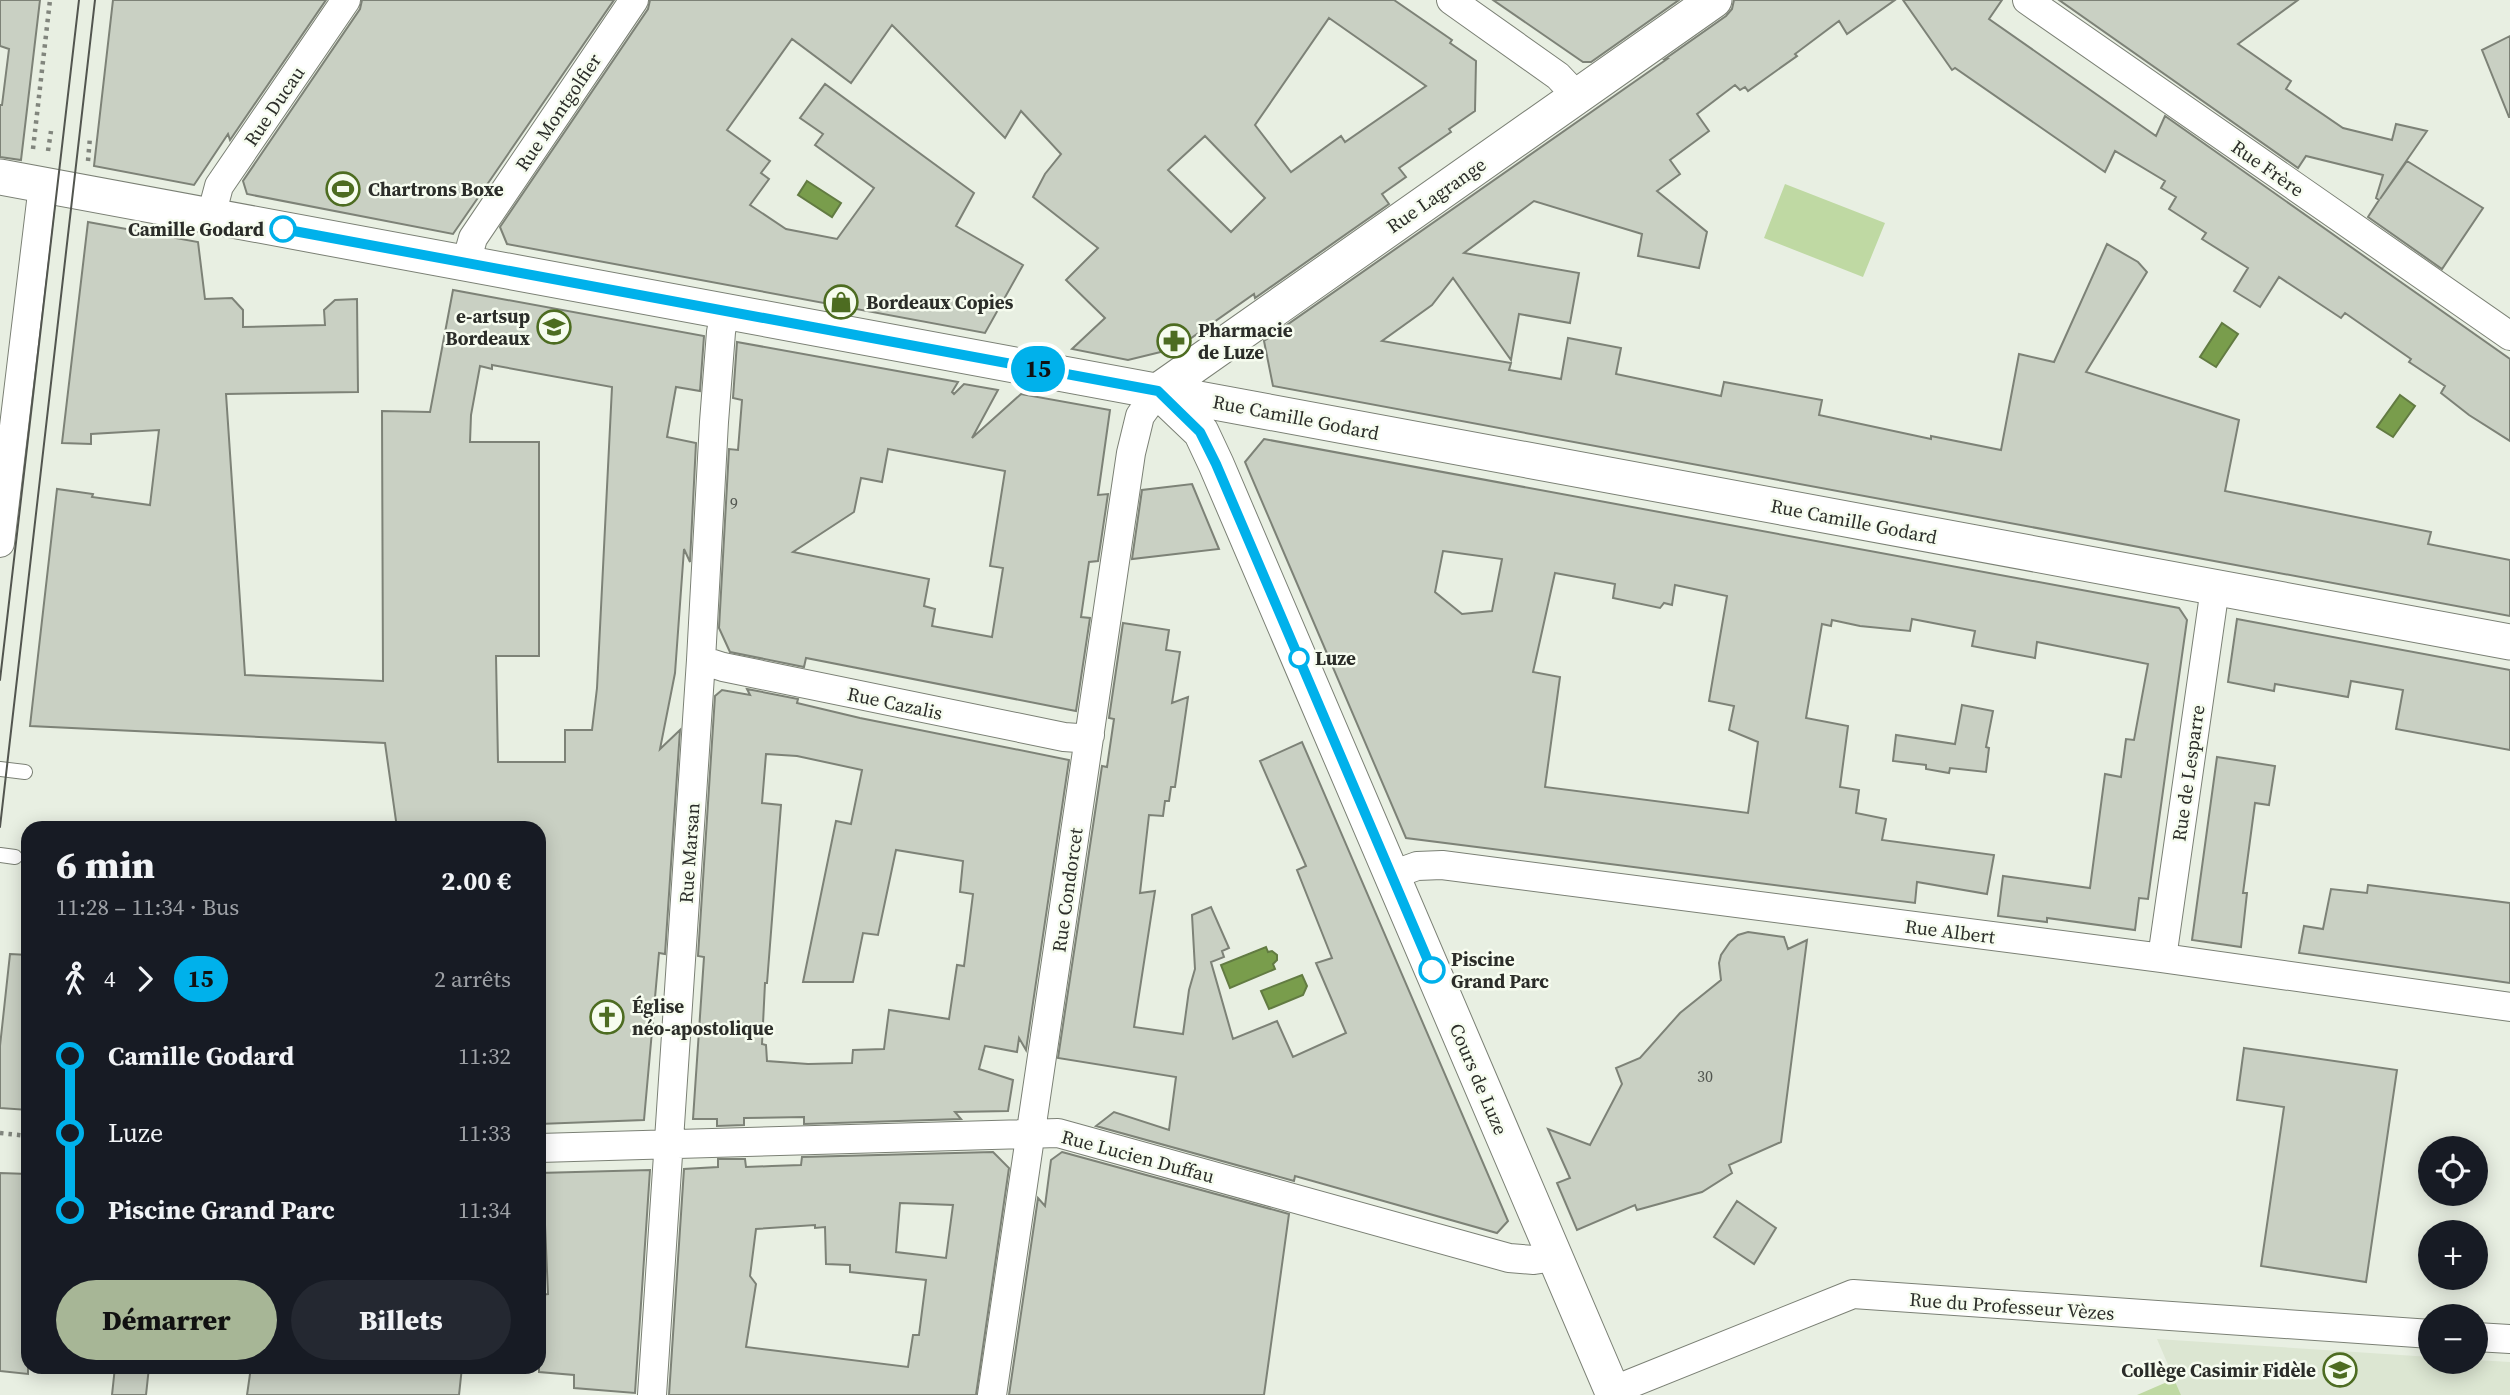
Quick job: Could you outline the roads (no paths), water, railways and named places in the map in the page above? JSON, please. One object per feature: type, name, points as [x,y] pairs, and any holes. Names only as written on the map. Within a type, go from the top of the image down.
[{"type":"street","name":"Rue Ducau","points":[[211,216],[219,186],[346,0]]},
{"type":"street","name":"Rue Montgolfier","points":[[466,263],[473,238],[634,0]]},
{"type":"street","name":"Rue Lagrange","points":[[1158,391],[1714,0]]},
{"type":"street","name":"Rue Frère","points":[[2027,0],[2510,336]]},
{"type":"street","points":[[1457,2],[1559,76],[1577,96]]},
{"type":"street","name":"Rue Camille Godard","points":[[0,177],[41,166],[211,216],[2510,642]]},
{"type":"street","points":[[0,543],[41,166]]},
{"type":"street","name":"Rue Marsan","points":[[652,1395],[701,660],[714,422],[725,311]]},
{"type":"street","name":"Rue Condorcet","points":[[992,1395],[1131,453],[1140,416],[1158,391]]},
{"type":"street","name":"Cours de Luze","points":[[1158,391],[1200,432],[1216,464],[1613,1393]]},
{"type":"street","name":"Rue de Lesparre","points":[[2162,958],[2215,588]]},
{"type":"street","name":"Rue Cazalis","points":[[701,660],[723,667],[1064,737],[1090,735]]},
{"type":"street","name":"Rue Albert","points":[[1392,875],[1417,866],[1442,865],[2162,958],[2510,1007]]},
{"type":"street","name":"Rue Lucien Duffau","points":[[546,1148],[1058,1133],[1509,1258],[1534,1260],[1554,1257]]},
{"type":"street","name":"Rue du Professeur Vèzes","points":[[1613,1393],[1853,1294],[2418,1333]]},
{"type":"street","points":[[2488,1338],[2510,1339]]},
{"type":"lane","points":[[0,769],[25,772]]},
{"type":"lane","points":[[0,856],[15,857]]},
{"type":"tram line","points":[[0,680],[79,0]]},
{"type":"tram line","points":[[0,827],[95,0]]},
{"type":"place","name":"Chartrons Boxe","points":[[343,189]]},
{"type":"place","name":"Camille Godard","points":[[283,229]]},
{"type":"place","name":"Bordeaux Copies","points":[[841,302]]},
{"type":"place","name":"e-artsup Bordeaux","points":[[554,327]]},
{"type":"place","name":"Pharmacie de Luze","points":[[1174,341]]},
{"type":"place","name":"Luze","points":[[1299,658]]},
{"type":"place","name":"Piscine Grand Parc","points":[[1432,970]]},
{"type":"place","name":"Église néo-apostolique","points":[[607,1017]]},
{"type":"place","name":"Collège Casimir Fidèle","points":[[2340,1370]]}]
